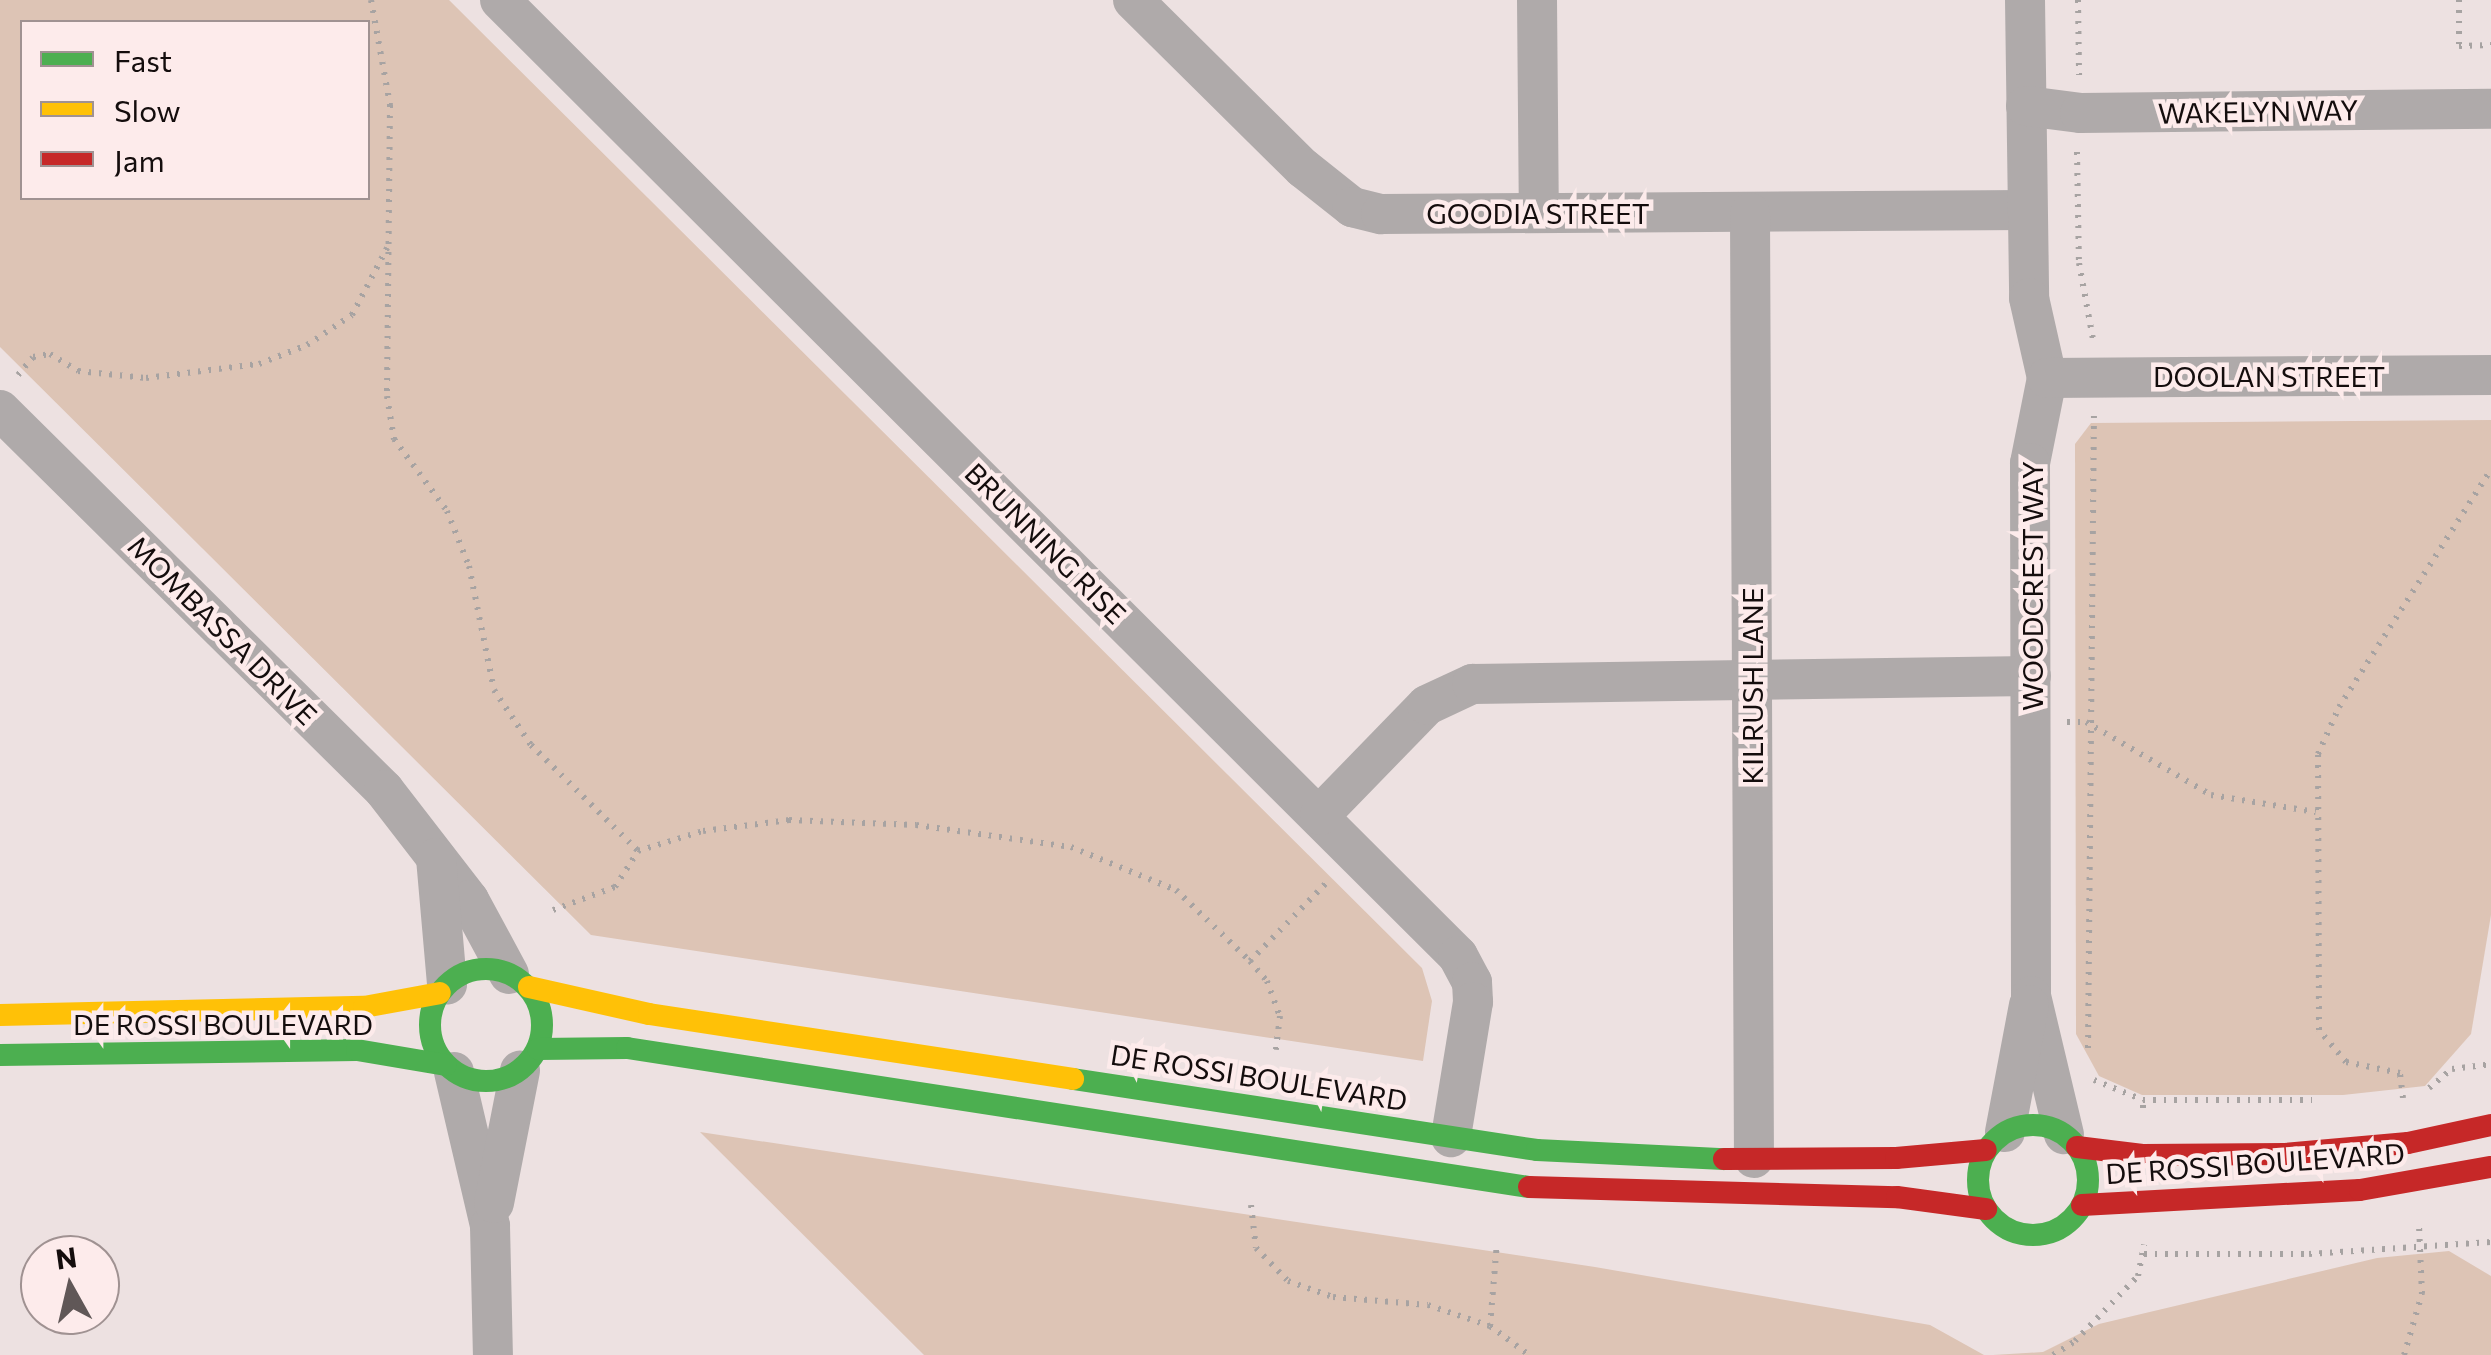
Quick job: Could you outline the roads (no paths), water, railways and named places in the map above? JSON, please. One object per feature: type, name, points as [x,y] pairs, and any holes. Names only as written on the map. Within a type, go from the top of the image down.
[{"type":"street","name":"BRUNNING RISE","points":[[500,0],[1458,956],[1472,982],[1451,1136]]},
{"type":"street","name":"GOODIA STREET","points":[[1134,0],[1328,192],[1352,207],[1381,214],[2026,210]]},
{"type":"street","points":[[1537,0],[1539,213]]},
{"type":"street","name":"WOODCREST WAY","points":[[1996,1141],[2032,996],[2030,463],[2047,378],[2029,298],[2025,0]]},
{"type":"street","name":"WAKELYN WAY","points":[[2026,106],[2080,113],[2491,108]]},
{"type":"street","name":"KILRUSH LANE","points":[[1750,212],[1754,1158]]},
{"type":"street","name":"DOOLAN STREET","points":[[2047,378],[2491,374]]},
{"type":"street","name":"MOMBASSA DRIVE","points":[[6,396],[384,790],[469,900],[519,980]]},
{"type":"street","points":[[1320,815],[1427,705],[1472,684],[2031,676]]},
{"type":"street","points":[[436,858],[443,989],[430,1030],[450,1068],[490,1226],[493,1355]]},
{"type":"street","points":[[443,989],[476,970],[519,980],[542,1017],[490,1226]]},
{"type":"street","name":"DE ROSSI BOULEVARD","points":[[519,980],[649,1014],[1602,1157],[1754,1158],[1996,1141]]},
{"type":"street","name":"DE ROSSI BOULEVARD","points":[[0,1015],[364,1007],[443,989]]},
{"type":"street","name":"WOODCREST WAY","points":[[2032,996],[2070,1140]]},
{"type":"street","points":[[450,1068],[487,1082],[529,1060],[627,1048],[1564,1193],[1898,1197],[1986,1209],[2011,1230],[2043,1234],[2082,1205],[2088,1175],[2070,1140],[2035,1124],[1996,1141],[1978,1179],[1986,1209]]},
{"type":"street","name":"DE ROSSI BOULEVARD","points":[[0,1055],[357,1050],[450,1068]]},
{"type":"street","name":"DE ROSSI BOULEVARD","points":[[2070,1140],[2144,1155],[2346,1150],[2488,1117]]},
{"type":"street","name":"DE ROSSI BOULEVARD","points":[[2082,1205],[2143,1196],[2360,1190],[2488,1172]]}]
